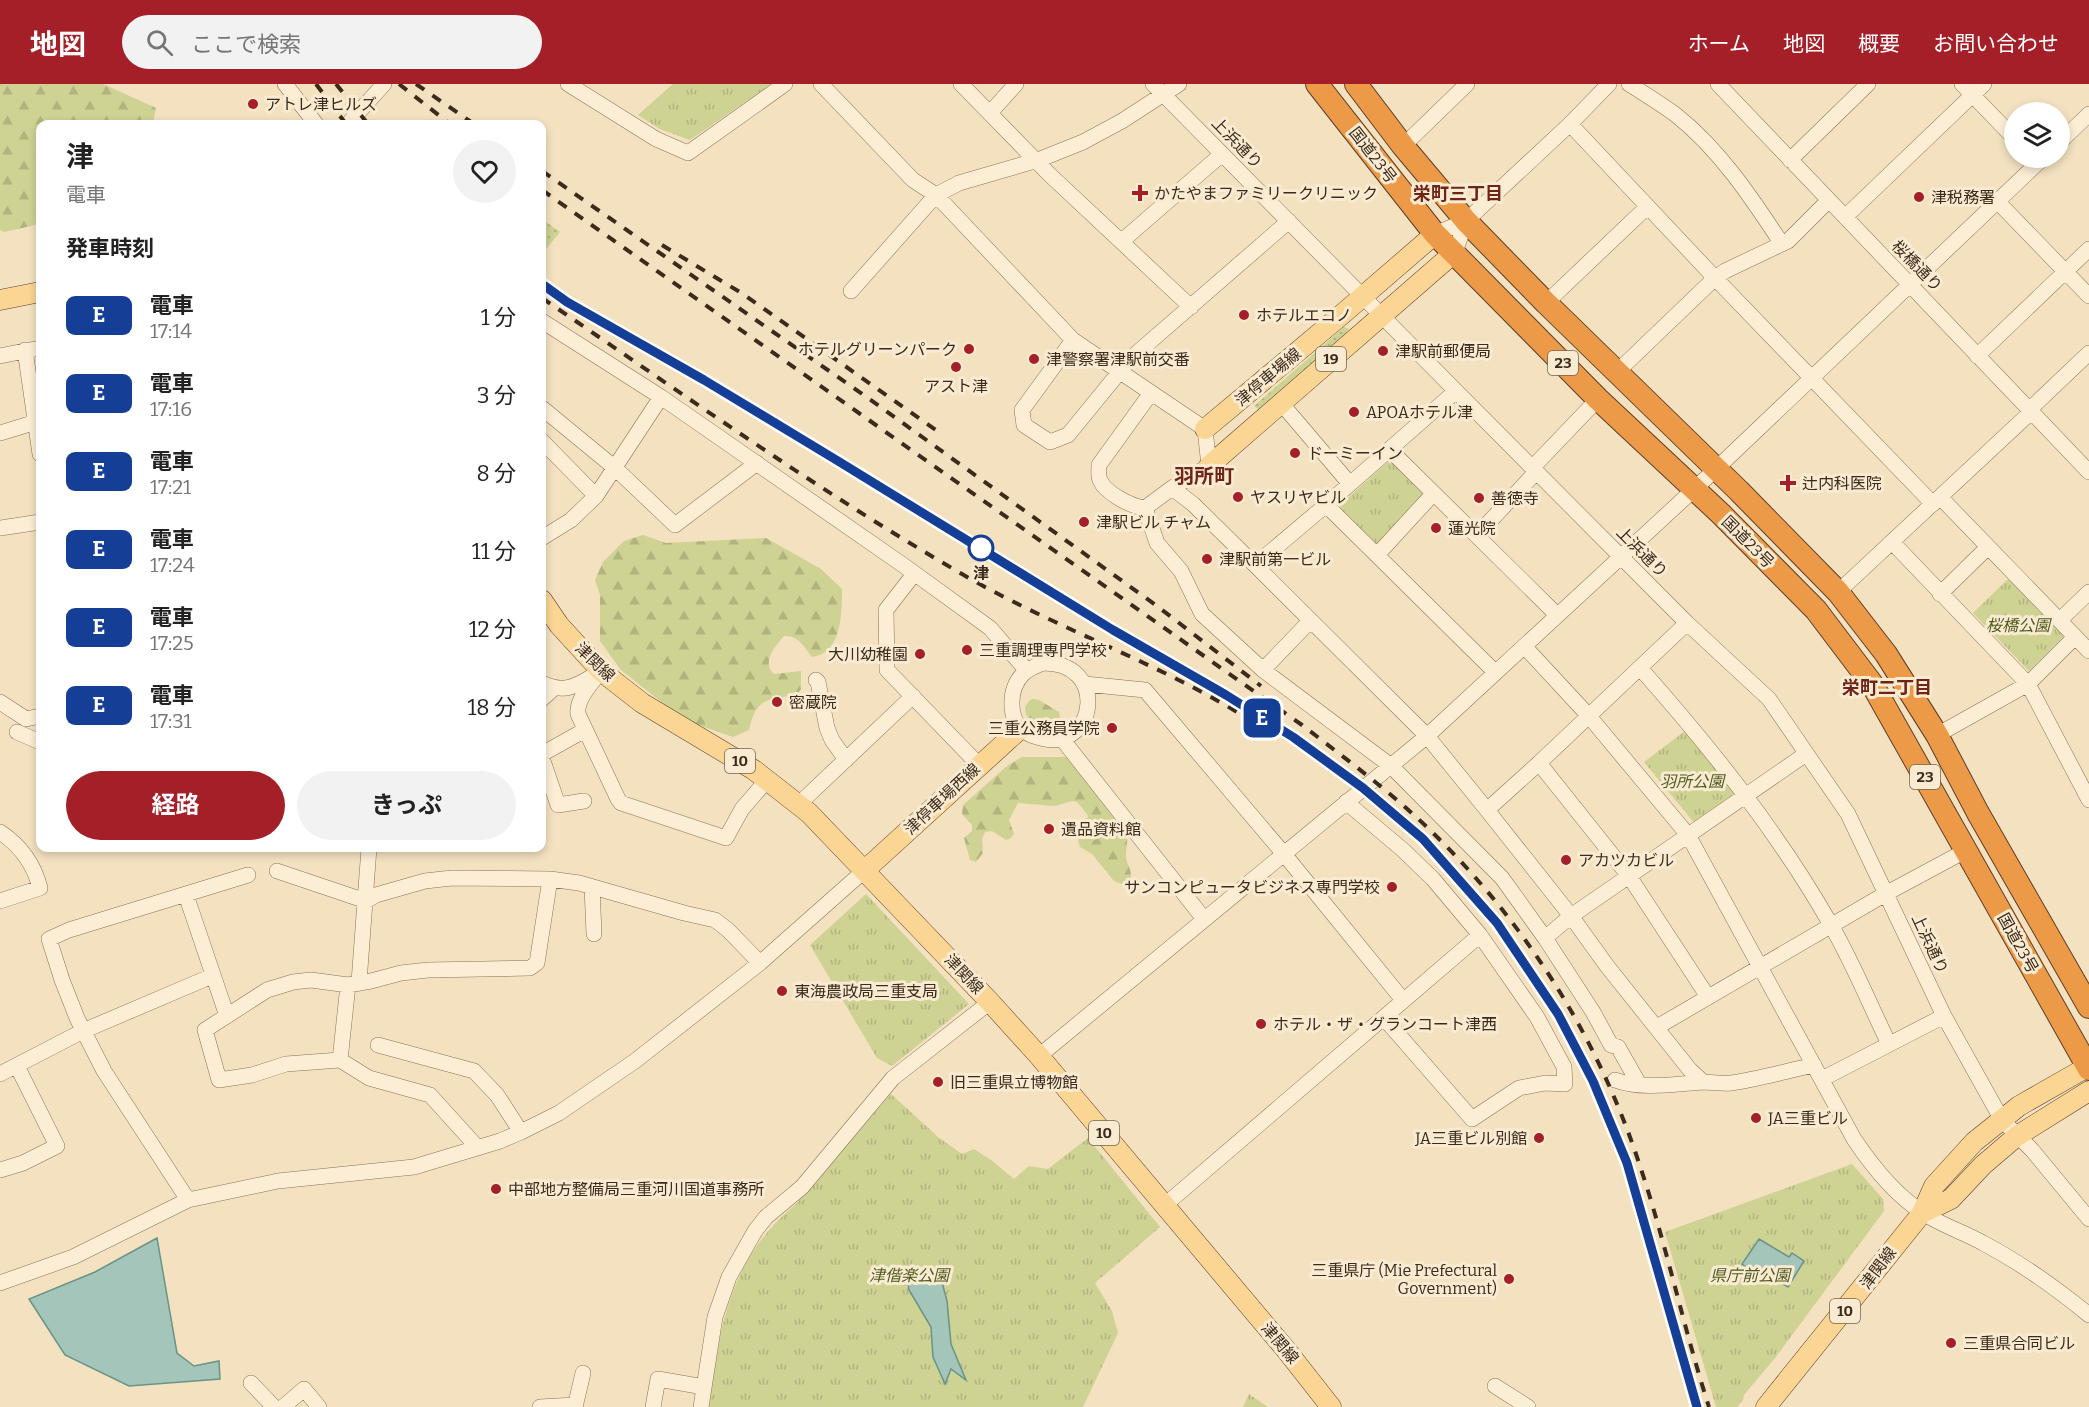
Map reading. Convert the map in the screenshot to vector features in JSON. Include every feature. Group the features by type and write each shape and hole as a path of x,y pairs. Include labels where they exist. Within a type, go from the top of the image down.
{"highway":[{"name":"国道23号","path":"1317,84 1435,234 1598,399 1816,610 1854,658 1872,684 2089,1067"},
{"name":"国道23号","path":"1356,84 1403,146 1466,221 1838,592 1886,654 1937,735 1978,813 2089,1007"}],"main road":[{"name":"津停車場線","path":"1205,429 1435,234"},
{"name":"津停車場線","path":"1209,466 1455,252"},
{"path":"0,300 36,293"},
{"name":"津関線","path":"546,606 559,625 601,671 642,703 768,779 800,803 1039,1056 1287,1351 1331,1407"},
{"name":"津停車場西線","path":"865,870 1020,729"},
{"name":"津関線","path":"1766,1407 1922,1213 1934,1186 1974,1142 2019,1106 2089,1067"},
{"name":"津関線","path":"1922,1213 1951,1199 1983,1165 2017,1136 2089,1091"}],"street":[{"path":"285,84 313,120"},
{"path":"352,120 384,84"},
{"path":"572,85 656,139 688,153 785,84"},
{"path":"821,84 913,180 936,195 1072,340 1205,429 1209,466 1172,488 1145,508 1134,507 1106,488 1099,478 1099,465 1150,393"},
{"path":"961,84 1038,160 1050,175 1191,307"},
{"path":"990,113 1016,84"},
{"path":"851,291 936,195 959,183 1038,160 1083,142 1122,121 1159,89 1179,84"},
{"path":"1403,146 1467,84"},
{"path":"1435,234 1466,221 1609,84"},
{"path":"1629,84 1676,115 1708,146 1738,179 1782,244"},
{"name":"桜橋通り","path":"1718,84 2089,472"},
{"path":"1790,160 1868,84"},
{"path":"1845,217 1967,90 1984,84"},
{"name":"上浜通り","path":"1159,89 1534,470 1687,623 1768,699 1848,814 1944,1016 2002,1120 2089,1218"},
{"path":"1967,90 2004,128"},
{"path":"2070,132 2089,114"},
{"path":"1569,124 1811,378 1988,547 2089,651"},
{"path":"1122,241 1222,154"},
{"path":"1039,1056 1427,736 1716,469 2029,168"},
{"path":"1618,371 1715,278 1788,241 1829,200"},
{"path":"1997,201 2089,296"},
{"path":"1546,303 1647,207"},
{"path":"1072,340 1022,410 1024,425 1050,442 1068,435 1130,359 1289,221"},
{"path":"1455,252 1466,221"},
{"path":"1977,356 2089,249"},
{"path":"546,324 661,397 990,628 1027,671"},
{"path":"0,356 33,349 36,422 0,433"},
{"path":"1838,592 2089,353"},
{"path":"1255,565 1456,391"},
{"path":"546,536 571,520 596,496 661,397"},
{"path":"1477,535 1598,399"},
{"path":"1281,403 1350,484"},
{"path":"546,413 615,468 675,525 757,463"},
{"path":"546,445 596,496"},
{"path":"1390,450 1557,615"},
{"path":"1172,488 1193,504 1427,736 1607,966 1690,1070 1703,1082"},
{"path":"1377,555 1433,494"},
{"path":"1326,505 1495,672"},
{"path":"1145,508 1156,543 1181,570 1202,614 1263,670 1391,766 1502,878 1545,938 1593,1012 1611,1046 1618,1047 1639,1084"},
{"path":"0,528 36,523"},
{"path":"1892,542 2028,684 2089,800"},
{"path":"1940,594 1988,547"},
{"path":"914,574 886,610 887,670 979,765"},
{"path":"2060,620 2089,592"},
{"path":"1263,670 1310,621"},
{"path":"1487,810 1687,623"},
{"path":"1937,735 2028,684 2075,637"},
{"path":"1524,646 1588,715 1688,836 1862,1150 1893,1188 1922,1213 1982,1242 2017,1263 2089,1315"},
{"path":"1043,663 1056,663 1068,666 1085,684 1089,696 1085,716 1074,731 1062,739 1029,735 1020,729 1015,720 1012,697 1015,685 1027,671 1043,663"},
{"path":"1640,668 1688,722 1745,795 1789,857 1832,926 1888,1044"},
{"path":"546,690 571,688 601,671"},
{"path":"601,671 584,694 578,709 585,730 621,803 726,838 742,809 768,779"},
{"path":"816,680 827,728 832,740 846,760"},
{"path":"1085,684 1145,690 1284,854 1403,1000"},
{"path":"800,803 913,696"},
{"path":"0,702 26,719 36,717"},
{"path":"546,754 585,730"},
{"path":"17,732 36,740"},
{"path":"1062,739 1204,920"},
{"path":"1545,938 1570,916 1806,754"},
{"path":"1539,763 1629,876 1708,997"},
{"path":"546,768 558,805 584,801"},
{"path":"1346,802 1403,850 1433,879 1480,935 1537,1017 1564,1067 1565,1084 1545,1083 1519,1088 1472,1119 1383,1018"},
{"path":"0,832 11,839 31,862 37,873 40,888 0,901"},
{"path":"1657,1027 1887,892 1967,850"},
{"path":"340,1060 366,901 369,852"},
{"path":"0,1284 73,1257 188,1200 278,1181 414,1167 478,1148 521,1132 559,1113 601,1086 760,963 865,870"},
{"path":"277,871 366,901 376,895 424,881 482,878 550,879 592,886 714,920 728,930 760,963"},
{"path":"188,1200 104,1071 83,1031 62,980 49,939 69,930 248,876"},
{"path":"478,1148 430,1095 369,1078 340,1060 286,1064 252,1075 219,1080 205,1030 275,987 311,980 354,984 401,973 428,970 530,968 537,963 550,879"},
{"path":"592,886 594,934"},
{"path":"186,896 227,1016"},
{"path":"1165,1205 1480,935"},
{"path":"0,1074 83,1031 212,976"},
{"path":"701,1407 715,1317 734,1268 755,1231 766,1217 802,1187 893,1078 990,1002"},
{"path":"1822,1079 1944,1016"},
{"path":"378,1045 474,1071 497,1095 521,1132"},
{"path":"1615,1080 1630,1086 1729,1083 1814,1065"},
{"path":"0,1170 57,1146 18,1066"},
{"path":"540,1407 575,1406 583,1373"},
{"path":"653,1407 658,1379 704,1387"},
{"path":"251,1383 274,1407"},
{"path":"1495,1386 1528,1407"},
{"path":"283,1407 304,1389 319,1407"}],"green space":[{"path":"0,84 103,84 156,108 154,120 36,120 36,225 4,232 0,230"},
{"path":"673,84 771,84 690,140 660,129 638,115"},
{"path":"546,222 560,232 546,249"},
{"path":"1344,327 1349,329 1347,332 1258,409 1254,406"},
{"path":"1388,462 1395,465 1424,493 1381,543 1374,543 1341,511 1340,505"},
{"path":"643,535 666,543 766,538 821,569 842,589 842,609 838,630 829,648 822,654 812,657 794,637 784,636 771,655 769,665 774,674 801,671 801,689 797,695 764,702 755,712 749,730 733,737 684,720 621,670 600,641 600,595 595,580 603,562 624,541"},
{"name":"桜橋公園","path":"2008,579 2064,636 2029,671 1973,613"},
{"path":"1033,699 1059,712 1060,717 1056,722 1048,726 1043,725 1034,722 1026,715 1025,707"},
{"name":"羽所公園","path":"1685,731 1735,793 1733,799 1696,825 1644,762"},
{"path":"1022,757 1066,757 1126,833 1126,858 1131,878 1122,884 1114,881 1092,854 1080,847 1079,831 1088,817 1077,802 1072,801 1054,806 1018,803 1009,820 1014,834 1011,838 1006,840 992,831 985,832 982,839 983,853 976,862 970,860 964,838 972,831 972,825 962,814 963,805 1007,766"},
{"path":"866,894 969,1004 892,1066 877,1058 810,945"},
{"name":"津偕楽公園","path":"891,1094 938,1137 962,1154 974,1149 1014,1179 1029,1166 1048,1169 1088,1138 1160,1227 1095,1283 1112,1311 1118,1333 1083,1407 708,1407 723,1322 742,1271 773,1225 796,1204"},
{"name":"県庁前公園","path":"1852,1164 1883,1199 1884,1211 1737,1407 1716,1407 1665,1232"},
{"path":"1249,1394 1268,1407 1243,1407"}],"water":[{"path":"157,1238 177,1353 194,1366 219,1361 220,1379 129,1386 65,1355 29,1299 95,1272"},
{"path":"1759,1239 1789,1257 1792,1253 1804,1261 1788,1287 1757,1269 1754,1273 1742,1264"},
{"path":"939,1271 947,1301 951,1344 966,1380 951,1369 945,1384 933,1357 931,1327 909,1290 908,1283"}],"railway":[{"path":"316,84 343,120"},
{"path":"336,84 365,120"},
{"path":"399,84 445,120"},
{"path":"416,84 468,120"},
{"path":"546,174 868,398 1157,606 1261,686"},
{"path":"546,193 1302,725 1400,803 1466,867 1528,944 1580,1027 1603,1071 1649,1193 1709,1407"},
{"path":"662,245 743,294 940,433"},
{"path":"546,287 567,302 704,380 1293,737 1363,788 1423,839 1498,923 1558,1014 1593,1081 1627,1163 1697,1407"},
{"path":"546,301 749,440 908,542 996,593 1169,675 1237,712"}],"train":[{"name":"E","path":"546,287 567,302 704,380 1293,737 1363,788 1423,839 1497,923 1558,1014 1583,1060 1627,1163 1697,1407"}],"place":[{"name":"アトレ津ヒルズ","path":"253,104"},
{"name":"かたやまファミリークリニック","path":"1140,193"},
{"name":"津税務署","path":"1919,197"},
{"name":"ホテルエコノ","path":"1244,315"},
{"name":"ホテルグリーンパーク","path":"969,349"},
{"name":"津駅前郵便局","path":"1383,351"},
{"name":"津警察署津駅前交番","path":"1034,359"},
{"name":"アスト津","path":"956,367"},
{"name":"APOAホテル津","path":"1354,412"},
{"name":"ドーミーイン","path":"1295,453"},
{"name":"辻内科医院","path":"1788,483"},
{"name":"ヤスリヤビル","path":"1238,497"},
{"name":"善徳寺","path":"1479,498"},
{"name":"津駅ビル チャム","path":"1084,522"},
{"name":"蓮光院","path":"1436,528"},
{"name":"津","path":"981,548"},
{"name":"津駅前第一ビル","path":"1207,559"},
{"name":"三重調理専門学校","path":"967,650"},
{"name":"大川幼稚園","path":"920,654"},
{"name":"密蔵院","path":"777,702"},
{"name":"三重公務員学院","path":"1112,728"},
{"name":"遺品資料館","path":"1049,829"},
{"name":"アカツカビル","path":"1566,860"},
{"name":"サンコンピュータビジネス専門学校","path":"1392,887"},
{"name":"東海農政局三重支局","path":"782,991"},
{"name":"ホテル・ザ・グランコート津西","path":"1261,1024"},
{"name":"旧三重県立博物館","path":"938,1082"},
{"name":"JA三重ビル","path":"1756,1118"},
{"name":"JA三重ビル別館","path":"1539,1138"},
{"name":"中部地方整備局三重河川国道事務所","path":"496,1189"},
{"name":"三重県庁 (Mie Prefectural Government)","path":"1509,1279"},
{"name":"三重県合同ビル","path":"1951,1343"}],"district":[{"name":"栄町三丁目","path":"1458,194"},
{"name":"羽所町","path":"1204,476"},
{"name":"栄町二丁目","path":"1887,688"}]}
